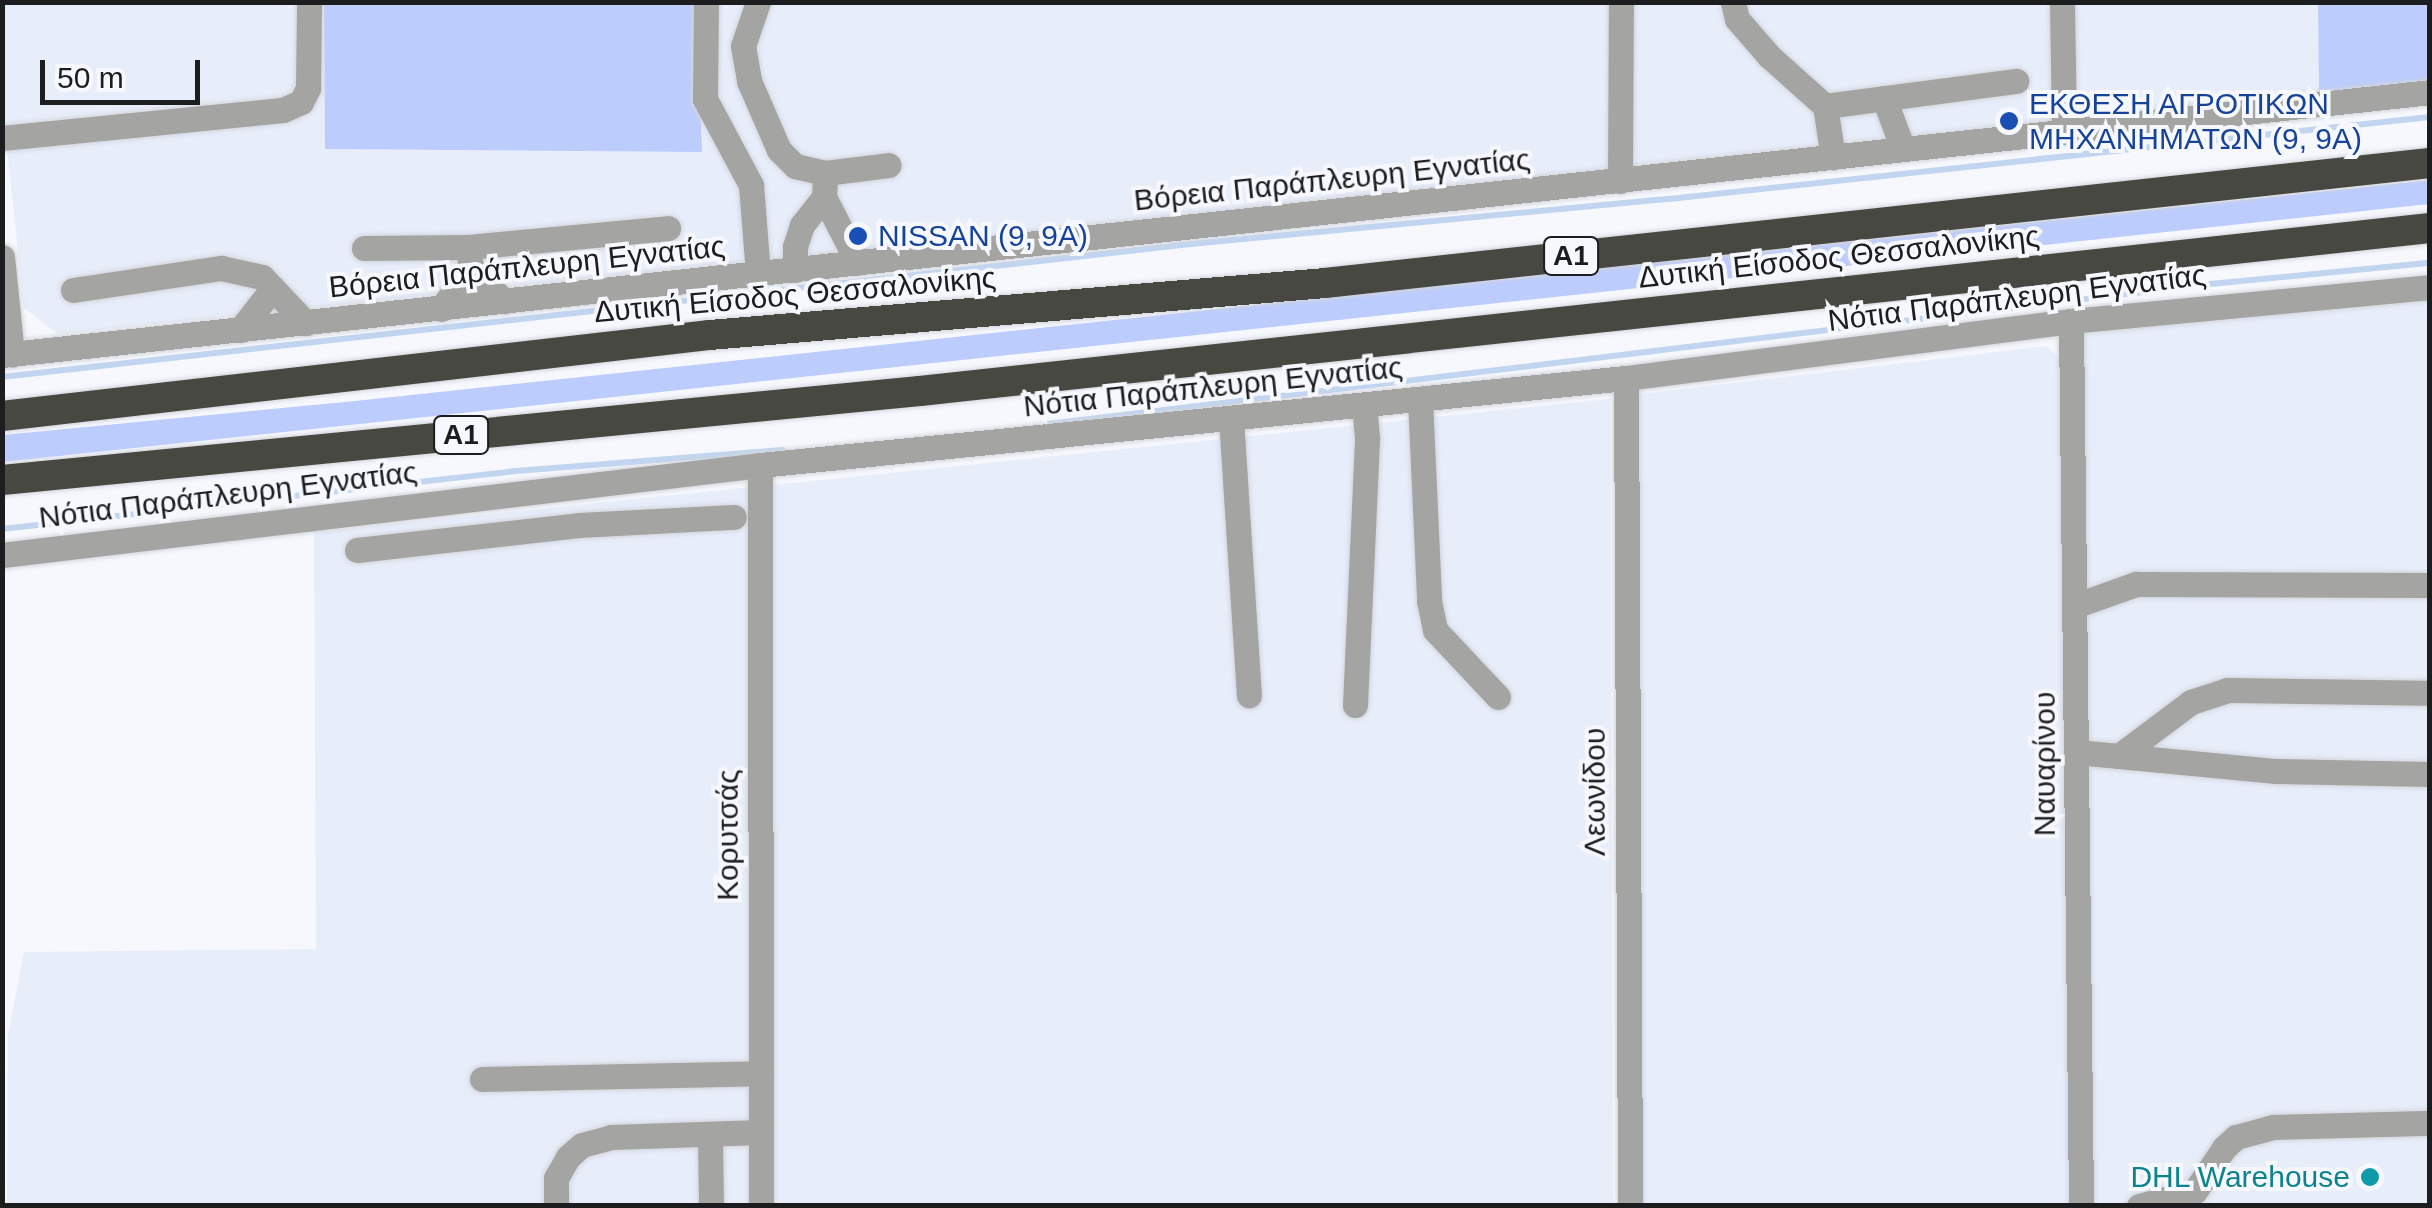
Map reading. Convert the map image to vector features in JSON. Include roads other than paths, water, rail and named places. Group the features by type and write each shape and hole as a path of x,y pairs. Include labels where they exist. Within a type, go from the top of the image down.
{"highway":[{"name":"Δυτική Είσοδος Θεσσαλονίκης","path":"2,416 710,336 1325,283 2430,163"},
{"name":"Δυτική Είσοδος Θεσσαλονίκης","path":"2,480 940,389 2430,228"}],"street":[{"path":"2,138 283,110 301,102 308,88 309,2"},
{"path":"706,2 705,99 752,185 758,274"},
{"path":"758,2 743,46 749,82 779,150 824,185 858,264"},
{"path":"1620,181 1621,2"},
{"path":"1733,2 1737,18 1769,56 1825,106 1833,157"},
{"path":"2062,2 2064,130"},
{"path":"1825,106 2016,81"},
{"name":"Βόρεια Παράπλευρη Εγνατίας","path":"7,354 2430,92"},
{"path":"1884,98 1903,149"},
{"path":"796,270 795,246 824,185 889,165"},
{"path":"364,248 469,258 668,228"},
{"path":"2,257 7,354"},
{"path":"469,258 504,301"},
{"path":"441,308 469,258"},
{"path":"73,290 221,268 262,277 306,324"},
{"name":"Νότια Παράπλευρη Εγνατίας","path":"2,555 760,465 1626,378 2072,321 2430,287"},
{"path":"240,330 273,288"},
{"name":"Ναυαρίνου","path":"2072,321 2081,1206"},
{"name":"Λεωνίδου","path":"1626,378 1630,1206"},
{"path":"1420,399 1429,601 1435,630 1498,697"},
{"path":"1356,705 1368,438 1364,404"},
{"path":"1231,418 1249,695"},
{"name":"Κορυτσάς","path":"760,465 762,1206"},
{"path":"575,487 579,525"},
{"path":"357,550 579,525 734,517"},
{"path":"2077,605 2136,584 2430,585"},
{"path":"2119,756 2191,702 2227,690 2430,693"},
{"path":"2077,752 2276,771 2430,774"},
{"path":"482,1079 761,1074"},
{"path":"2139,1206 2203,1198 2224,1148 2236,1137 2273,1128 2430,1123"},
{"path":"556,1206 556,1178 568,1157 582,1145 610,1137 761,1132"},
{"path":"710,1134 711,1206"}],"waterway":[{"path":"2,377 1191,244 1669,199 2430,117"},
{"path":"1048,424 2210,284 2430,263"},
{"path":"2,529 516,471 782,450"}],"place":[{"name":"ΕΚΘΕΣΗ ΑΓΡΟΤΙΚΩΝ ΜΗΧΑΝΗΜΑΤΩΝ (9, 9Α)","path":"2009,121"},
{"name":"NISSAN (9, 9Α)","path":"858,236"},
{"name":"DHL Warehouse","path":"2370,1177"}]}
